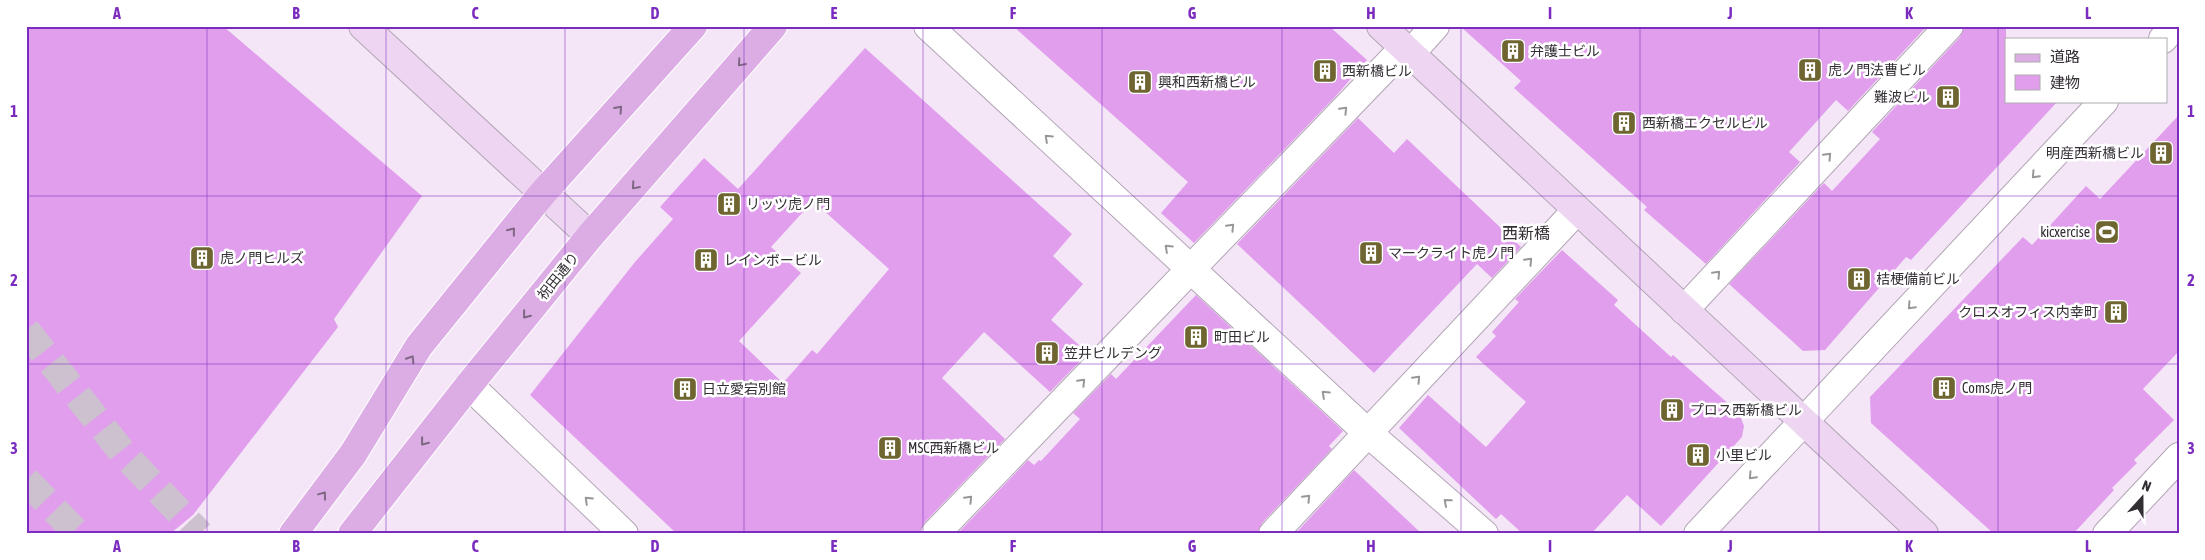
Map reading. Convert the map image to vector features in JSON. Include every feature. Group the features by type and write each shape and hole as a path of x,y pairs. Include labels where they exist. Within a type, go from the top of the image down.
{"main road":[{"path":"293,534 353,454 419,346 542,194 694,26"},
{"name":"祝田通り","path":"352,534 469,385 590,236 773,26"}],"street":[{"path":"363,26 542,194 590,236"},
{"path":"928,26 1368,433 1484,534"},
{"path":"1381,26 1924,534"},
{"path":"935,534 1190,269 1407,51 1435,26"},
{"path":"1684,310 1949,26"},
{"path":"2164,38 2174,26"},
{"path":"1698,534 2103,102"},
{"path":"1273,534 1577,210"},
{"path":"469,385 624,534"},
{"path":"2107,534 2179,457"}],"building":[{"name":"虎ノ門ヒルズ","path":"26,26 223,26 422,196 334,319 338,327 193,515 170,534 26,534"},
{"path":"1013,26 1329,26 1367,60 1335,97 1194,243 1161,213 1188,182"},
{"path":"1460,26 1927,26 1848,111 1836,100 1789,152 1800,162 1706,264 1644,210 1647,207 1514,88 1521,81"},
{"path":"1964,26 2006,26 2005,102 2057,102 1911,260 1906,257 1825,350 1803,351 1729,284 1824,183 1832,191 1880,139 1872,132 1960,37"},
{"path":"865,48 1072,234 1053,256 1083,284 1051,320 1088,353 1050,392 984,332 942,378 1005,439 924,523 920,534 677,534 530,395 635,262 673,219 660,207 704,158 738,189","holes":["813,201 889,269 817,354 812,350 783,383 739,341 801,273 771,247"]},
{"path":"2179,115 2179,351 2143,389 2174,420 2134,460 2137,463 2112,488 2114,490 2073,534 1994,534 1871,423 1870,397 2023,237 2032,245 2086,186 2100,199"},
{"name":"マークライト虎ノ門","path":"1358,118 1394,153 1407,139 1521,247 1492,278 1477,264 1374,373 1237,244"},
{"path":"1562,250 1618,300 1614,305 1671,357 1673,355 1739,413 1744,426 1742,437 1661,526 1627,495 1591,534 1523,534 1501,514 1496,519 1399,428 1428,395 1486,447 1526,402 1476,357 1496,336 1492,332 1519,302 1515,299"},
{"path":"1196,295 1343,431 1329,446 1332,449 1262,523 1258,534 957,534 1028,460 1034,465 1039,460 1041,461 1080,419 1073,413 1111,374 1116,379"},
{"path":"1354,470 1422,534 1295,534"}],"tunnel":[{"path":"26,330 122,452 200,534"},
{"path":"26,480 78,534"}],"place":[{"name":"弁護士ビル","path":"1513,51"},
{"name":"虎ノ門法曹ビル","path":"1810,70"},
{"name":"西新橋ビル","path":"1325,71"},
{"name":"興和西新橋ビル","path":"1140,82"},
{"name":"難波ビル","path":"1948,97"},
{"name":"西新橋エクセルビル","path":"1624,123"},
{"name":"明産西新橋ビル","path":"2161,153"},
{"name":"リッツ虎ノ門","path":"729,204"},
{"name":"kicxercise","path":"2107,232"},
{"name":"マークライト虎ノ門","path":"1371,253"},
{"name":"虎ノ門ヒルズ","path":"202,258"},
{"name":"レインボービル","path":"706,260"},
{"name":"桔梗備前ビル","path":"1859,279"},
{"name":"クロスオフィス内幸町","path":"2116,312"},
{"name":"町田ビル","path":"1196,337"},
{"name":"笠井ビルデング","path":"1047,353"},
{"name":"Coms虎ノ門","path":"1944,388"},
{"name":"日立愛宕別館","path":"685,389"},
{"name":"プロス西新橋ビル","path":"1672,410"},
{"name":"MSC西新橋ビル","path":"890,448"},
{"name":"小里ビル","path":"1698,455"}],"district":[{"name":"西新橋","path":"1526,233"}]}
